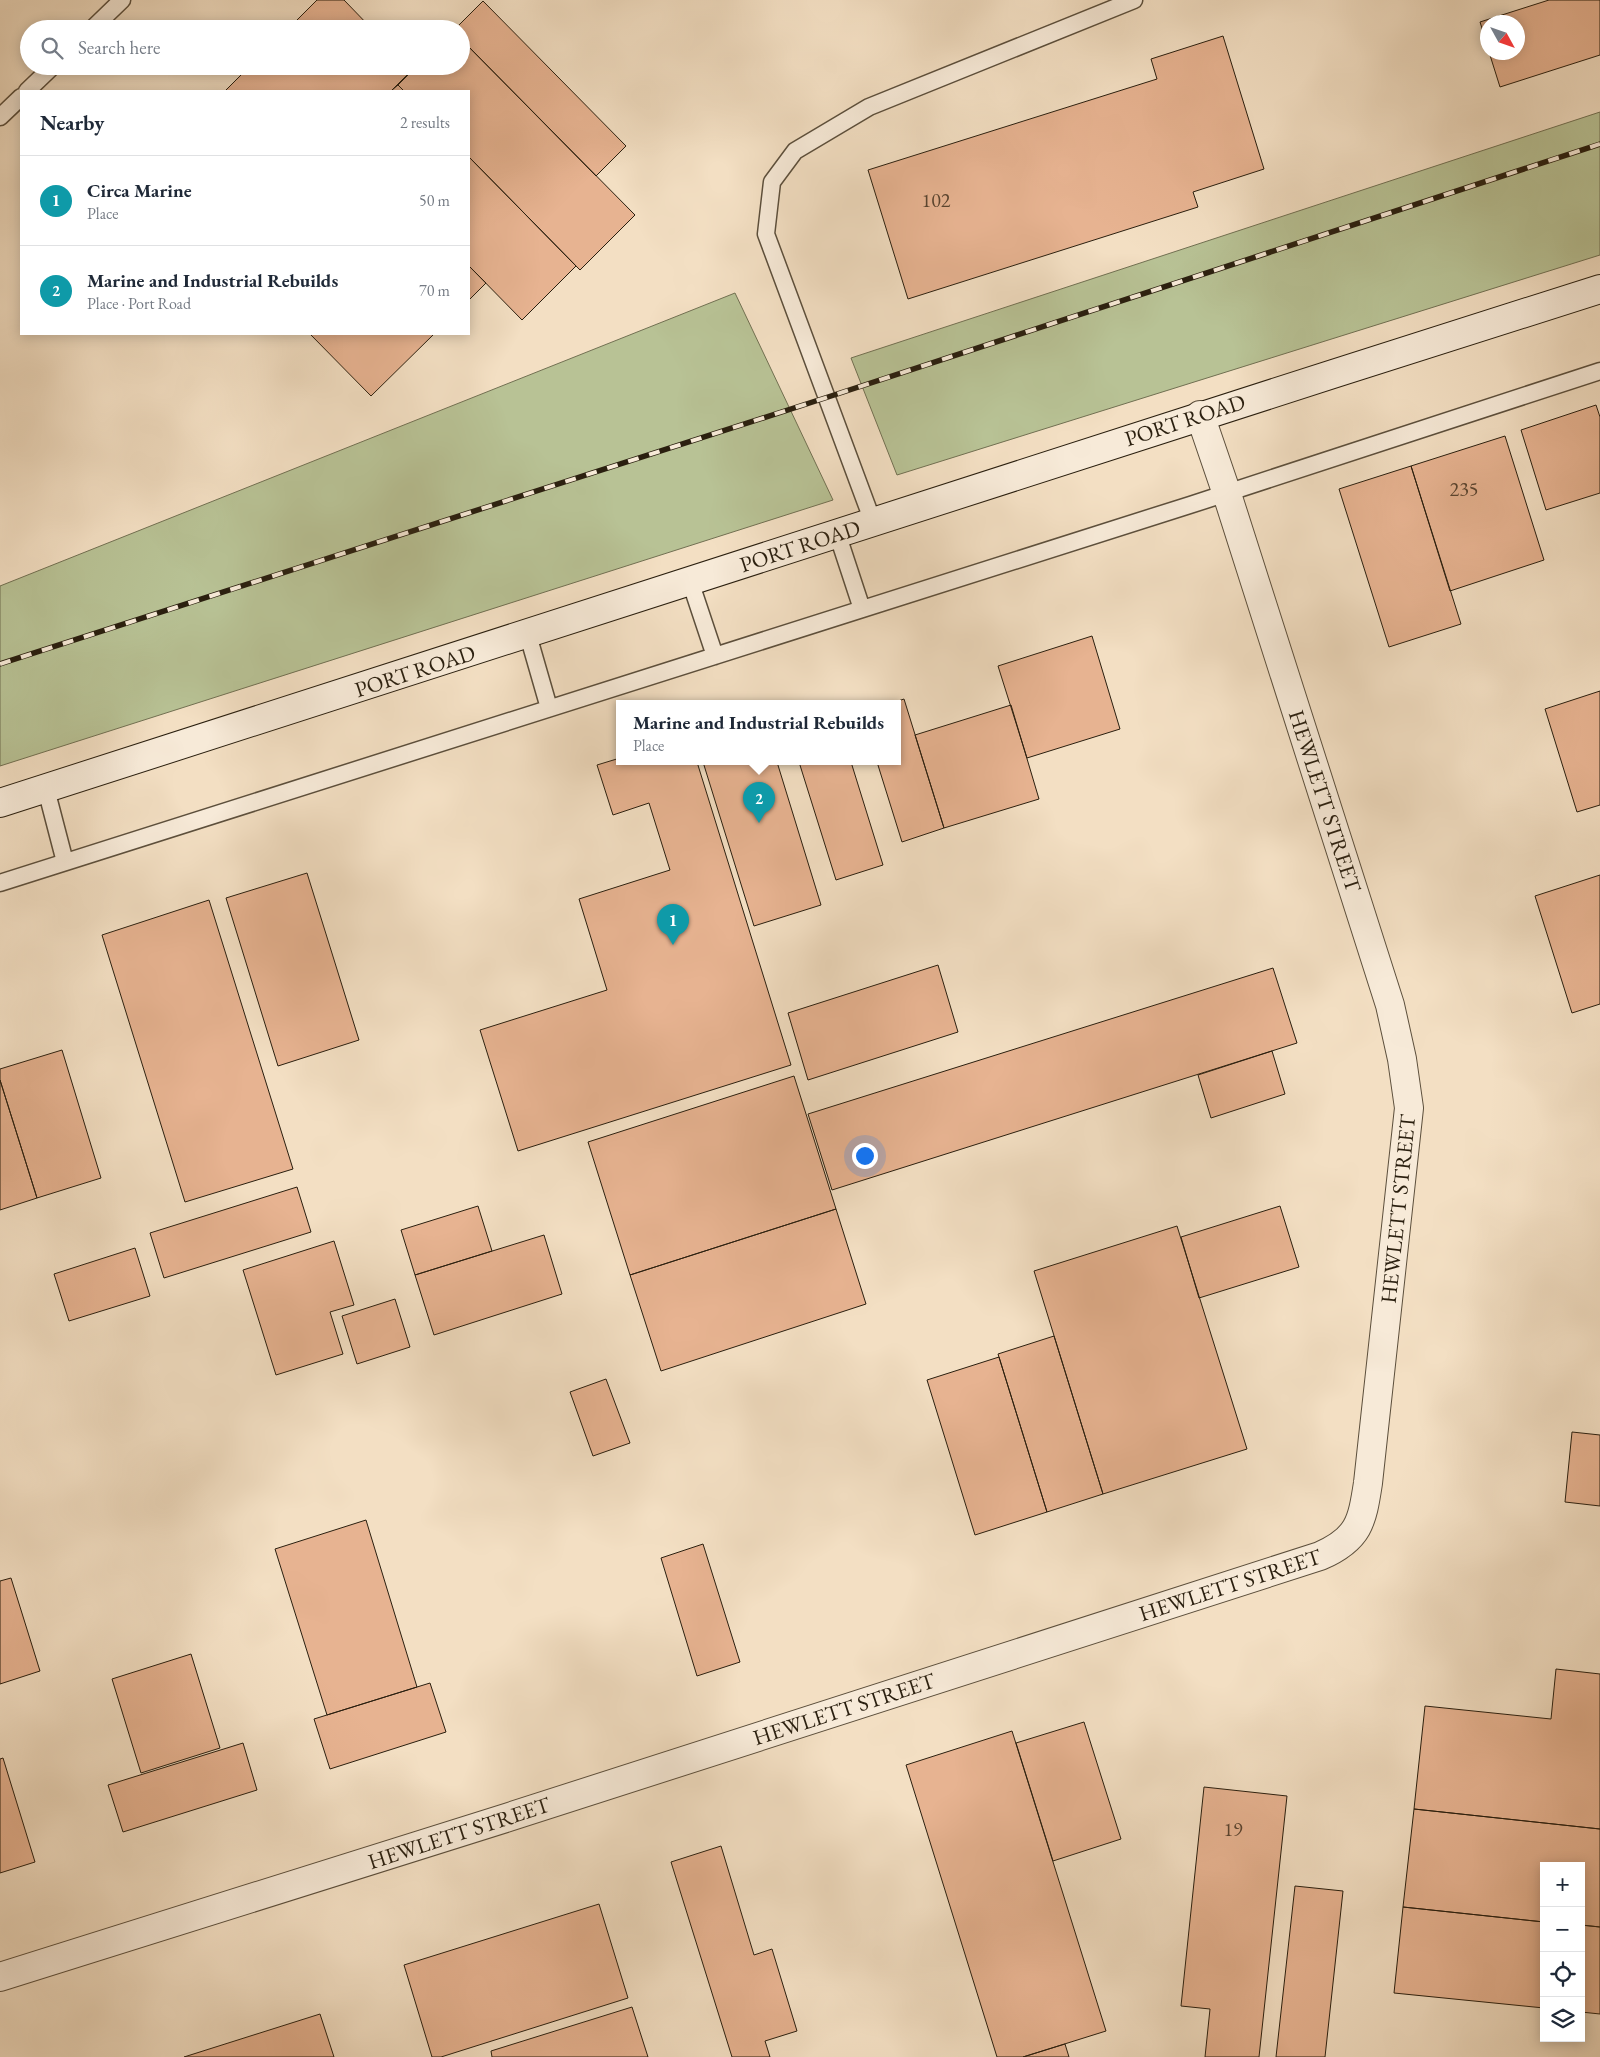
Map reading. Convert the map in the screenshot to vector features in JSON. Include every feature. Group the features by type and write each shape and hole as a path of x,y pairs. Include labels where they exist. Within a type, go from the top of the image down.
{"street":[{"name":"PORT ROAD","path":"0,803 528,635 1200,415 1600,289"},
{"name":"HEWLETT STREET","path":"0,1977 509,1817 1311,1559 1335,1550 1354,1534 1364,1511 1368,1483 1410,1108 1390,1004 1200,415"}],"lane":[{"path":"101,20 122,0"},
{"path":"872,522 766,234 772,182 795,151 869,107 1134,0"},
{"path":"28,90 44,75"},
{"path":"0,117 20,98"},
{"path":"0,883 1227,494 1600,371"},
{"path":"836,534 862,609"},
{"path":"690,581 715,656"},
{"path":"528,635 549,708"},
{"path":"46,789 65,862"}],"green space":[{"path":"1600,112 1600,255 897,475 851,358"},
{"path":"735,293 833,500 0,766 0,586"}],"building":[{"path":"317,0 344,0 363,20 297,20"},
{"path":"1549,0 1600,0 1600,55 1500,87 1492,60 1525,60 1525,15 1502,15"},
{"path":"483,1 626,146 596,176 470,48 470,20 464,20"},
{"path":"1223,36 1264,169 1193,192 1198,207 908,299 868,170 1157,79 1151,59"},
{"path":"470,48 635,215 580,270 470,158 470,90 403,90 398,85 408,75 470,75"},
{"path":"241,75 407,75 392,90 226,90"},
{"path":"398,85 403,90 392,90"},
{"path":"470,158 576,266 522,320 470,267"},
{"path":"470,267 486,283 470,299"},
{"path":"311,335 433,335 371,396"},
{"path":"1596,405 1600,417 1600,493 1546,510 1521,430"},
{"path":"1505,436 1544,560 1450,591 1411,466"},
{"path":"1411,466 1461,624 1389,647 1339,489"},
{"path":"1092,636 1120,729 1027,758 998,666"},
{"path":"1600,691 1600,805 1577,812 1545,709"},
{"path":"904,699 944,828 902,842 878,765 901,765 901,700"},
{"path":"1011,705 1039,799 944,828 915,735"},
{"path":"616,759 616,765 698,765 791,1065 518,1151 480,1030 607,990 579,899 670,870 649,803 613,815 597,765"},
{"path":"704,765 778,765 821,905 754,926"},
{"path":"800,765 852,765 883,865 836,880"},
{"path":"307,873 359,1040 278,1066 226,898"},
{"path":"1600,875 1600,1004 1572,1013 1535,896"},
{"path":"209,900 293,1169 185,1202 102,935"},
{"path":"938,965 958,1032 808,1080 788,1013"},
{"path":"1273,968 1297,1043 832,1190 808,1114"},
{"path":"62,1050 101,1178 37,1198 0,1080 0,1069"},
{"path":"1272,1051 1285,1094 1211,1118 1198,1075"},
{"path":"794,1076 836,1209 630,1275 588,1142"},
{"path":"0,1080 37,1198 0,1210"},
{"path":"297,1187 311,1232 164,1278 150,1233"},
{"path":"478,1206 492,1251 415,1275 401,1230"},
{"path":"1280,1206 1299,1267 1199,1298 1181,1237"},
{"path":"836,1209 866,1304 661,1371 630,1275"},
{"path":"1177,1226 1247,1449 1103,1494 1034,1271"},
{"path":"544,1235 562,1294 434,1335 415,1275"},
{"path":"334,1241 354,1305 330,1312 343,1354 276,1375 243,1270"},
{"path":"135,1248 150,1296 69,1321 54,1274"},
{"path":"395,1299 410,1347 357,1364 342,1316"},
{"path":"1054,1336 1103,1494 1047,1512 998,1354"},
{"path":"999,1357 1047,1512 975,1535 927,1380"},
{"path":"606,1379 630,1443 593,1456 570,1392"},
{"path":"1572,1432 1600,1435 1600,1506 1565,1502"},
{"path":"366,1520 417,1687 327,1715 275,1549"},
{"path":"703,1544 740,1662 697,1676 661,1558"},
{"path":"11,1578 40,1671 0,1684 0,1581"},
{"path":"191,1654 220,1748 141,1773 112,1679"},
{"path":"1556,1669 1600,1674 1600,1829 1414,1809 1425,1706 1551,1719"},
{"path":"430,1683 446,1732 330,1769 314,1719"},
{"path":"1084,1722 1121,1839 1053,1861 1016,1743"},
{"path":"1012,1731 1106,2031 1023,2057 997,2057 906,1765"},
{"path":"243,1743 257,1790 123,1832 108,1785"},
{"path":"3,1758 35,1862 0,1873 0,1759"},
{"path":"1204,1787 1287,1796 1259,2057 1205,2057 1210,2009 1181,2006"},
{"path":"1414,1809 1600,1829 1600,1927 1585,1925 1585,1862 1540,1862 1540,1922 1403,1907"},
{"path":"721,1846 754,1955 772,1949 797,2031 765,2041 770,2057 732,2057 671,1862"},
{"path":"1295,1886 1343,1891 1325,2057 1276,2057"},
{"path":"599,1904 628,1998 441,2057 432,2057 404,1965"},
{"path":"1403,1907 1540,1922 1540,2008 1394,1993"},
{"path":"1585,1925 1600,1927 1600,2014 1585,2012"},
{"path":"632,2007 648,2057 492,2057 491,2051"},
{"path":"320,2014 334,2057 184,2057"},
{"path":"1065,2044 1069,2057 1023,2057"}],"railway":[{"path":"0,664 828,397 1600,144"}],"place":[{"name":"Marine and Industrial Rebuilds","path":"759,823"},
{"name":"Circa Marine","path":"673,945"}]}
